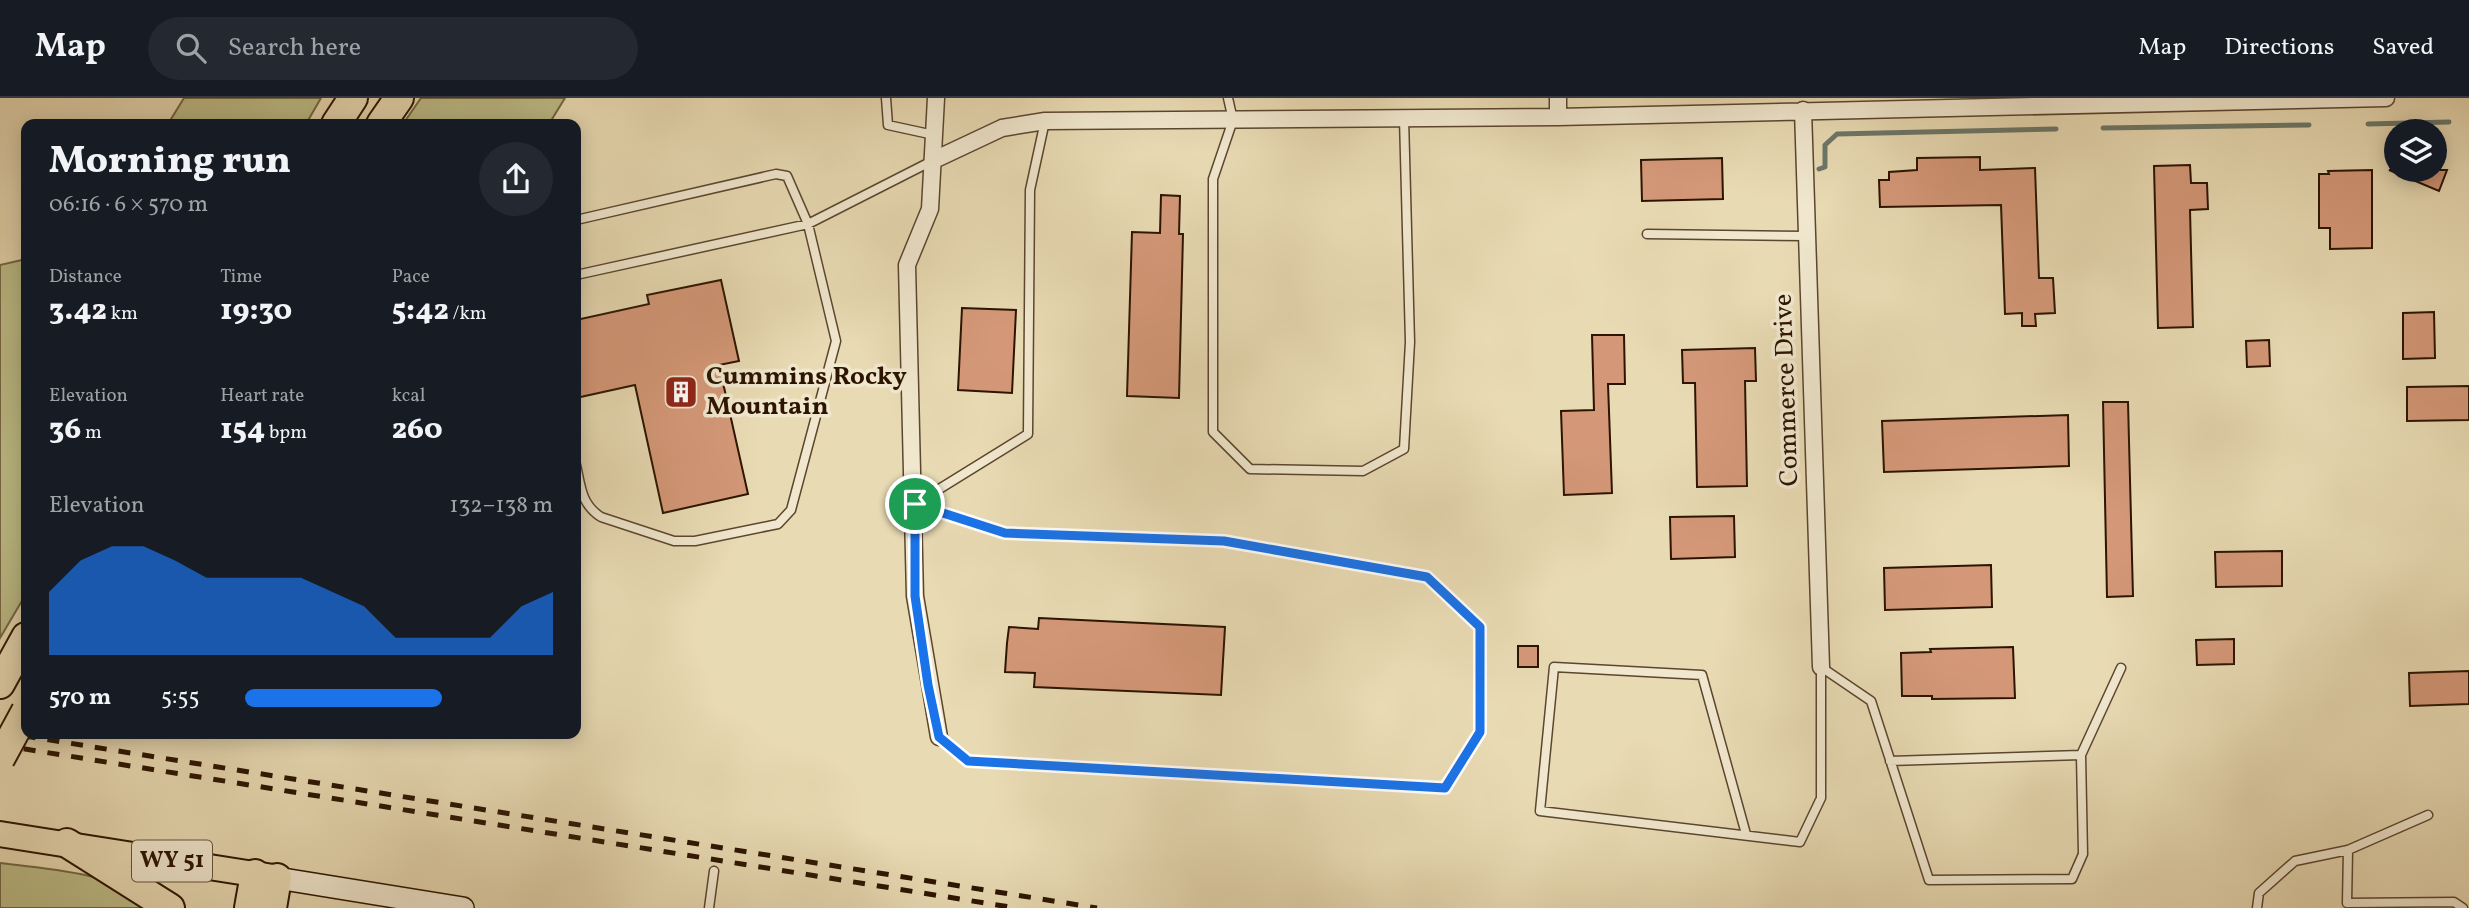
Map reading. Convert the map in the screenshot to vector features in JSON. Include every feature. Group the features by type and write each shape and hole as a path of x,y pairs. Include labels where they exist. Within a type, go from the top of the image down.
{"highway":[{"path":"339,119 353,98"},
{"path":"384,119 399,98"},
{"path":"0,684 21,647"},
{"path":"0,759 21,720"},
{"path":"66,844 170,908"},
{"path":"248,908 266,876"},
{"path":"266,876 272,908"}],"main road":[{"path":"0,834 66,844"},
{"name":"WY 51","path":"66,844 463,908"}],"street":[{"path":"936,98 930,209 907,265 915,504 915,596 939,737"},
{"path":"1558,98 1558,117"},
{"path":"934,160 1002,128 1045,121 1558,117 2386,98"},
{"name":"Commerce Drive","path":"1803,110 1821,667"}],"lane":[{"path":"886,98 888,125 933,135"},
{"path":"1228,98 1233,120 1213,179 1213,432 1250,469 1363,471 1404,449 1410,342 1404,118"},
{"path":"915,504 1028,434 1030,190 1045,121"},
{"path":"581,274 808,224 934,160"},
{"path":"581,219 776,174 787,176 792,182 808,224 836,341 791,510 786,519 778,524 695,541 674,541 601,517 584,504 581,489"},
{"path":"1647,234 1807,236"},
{"path":"915,504 1005,533 1224,541 1427,577 1480,627 1480,732 1445,788 968,761 939,737"},
{"path":"1746,834 1702,675 1554,667 1540,811 1800,842 1821,798 1821,667"},
{"path":"1821,667 1871,701 1929,880 2072,879 2083,854 2081,755 2120,668"},
{"path":"1890,761 2081,755"},
{"path":"2257,908 2259,893 2295,861 2348,850 2428,815"},
{"path":"2348,850 2347,903 2454,902 2463,908"},
{"path":"709,908 714,872"}],"green space":[{"path":"184,98 321,98 309,119 171,119"},
{"path":"421,98 565,98 552,119 406,119"},
{"path":"21,260 21,602 0,638 0,265"},
{"path":"0,863 102,879 121,886 155,908 0,908"}],"building":[{"path":"1980,157 1980,170 2035,168 2039,278 2053,278 2055,313 2035,314 2036,326 2022,326 2022,313 2005,314 2001,205 1880,207 1879,180 1889,180 1889,172 1917,170 1917,158"},
{"path":"1722,158 1723,199 1642,201 1641,160"},
{"path":"2190,165 2191,183 2207,183 2208,209 2190,210 2193,327 2158,328 2154,166"},
{"path":"2372,170 2372,248 2330,249 2330,228 2319,228 2319,174 2329,174 2328,171"},
{"path":"2418,182 2442,182 2439,191"},
{"path":"1161,195 1180,196 1179,234 1183,234 1179,398 1127,396 1132,232 1160,233"},
{"name":"Cummins Rocky Mountain","path":"721,280 739,361 719,365 748,494 663,513 635,385 581,397 581,319 649,304 647,295"},
{"path":"962,308 1016,310 1012,393 958,390"},
{"path":"2434,312 2435,358 2403,359 2403,313"},
{"path":"1592,335 1624,335 1625,384 1608,384 1612,493 1564,495 1561,411 1594,410"},
{"path":"2269,340 2270,366 2247,367 2246,341"},
{"path":"1755,348 1756,381 1745,381 1747,486 1697,487 1695,383 1683,383 1682,350"},
{"path":"2469,386 2469,420 2407,421 2407,387"},
{"path":"2103,402 2128,402 2133,596 2107,597"},
{"path":"2068,415 2069,466 1884,472 1882,421"},
{"path":"1734,516 1735,557 1671,559 1670,517"},
{"path":"2282,551 2282,586 2216,587 2215,552"},
{"path":"1991,565 1992,607 1885,610 1884,568"},
{"path":"1039,618 1225,627 1221,695 1034,687 1035,673 1005,672 1007,643 1009,627 1038,629"},
{"path":"2234,639 2234,664 2197,665 2196,640"},
{"path":"1518,646 1538,646 1538,667 1518,667"},
{"path":"2013,647 2015,698 1932,699 1932,696 1902,696 1901,653 1931,652 1930,649"},
{"path":"2469,671 2469,704 2410,706 2409,673"}],"waterway":[{"path":"2368,124 2449,122"},
{"path":"2103,128 2309,125"},
{"path":"1819,169 1825,167 1825,145 1837,134 2056,129"}],"railway":[{"path":"0,732 21,735"},
{"path":"44,739 1097,908"},
{"path":"0,745 1016,908"}],"place":[{"name":"Cummins Rocky Mountain","path":"681,392"}],"route":[{"path":"915,504 1005,533 1224,541 1427,577 1480,627 1480,732 1445,788 968,761 939,737 928,685 915,596 915,504"}]}
